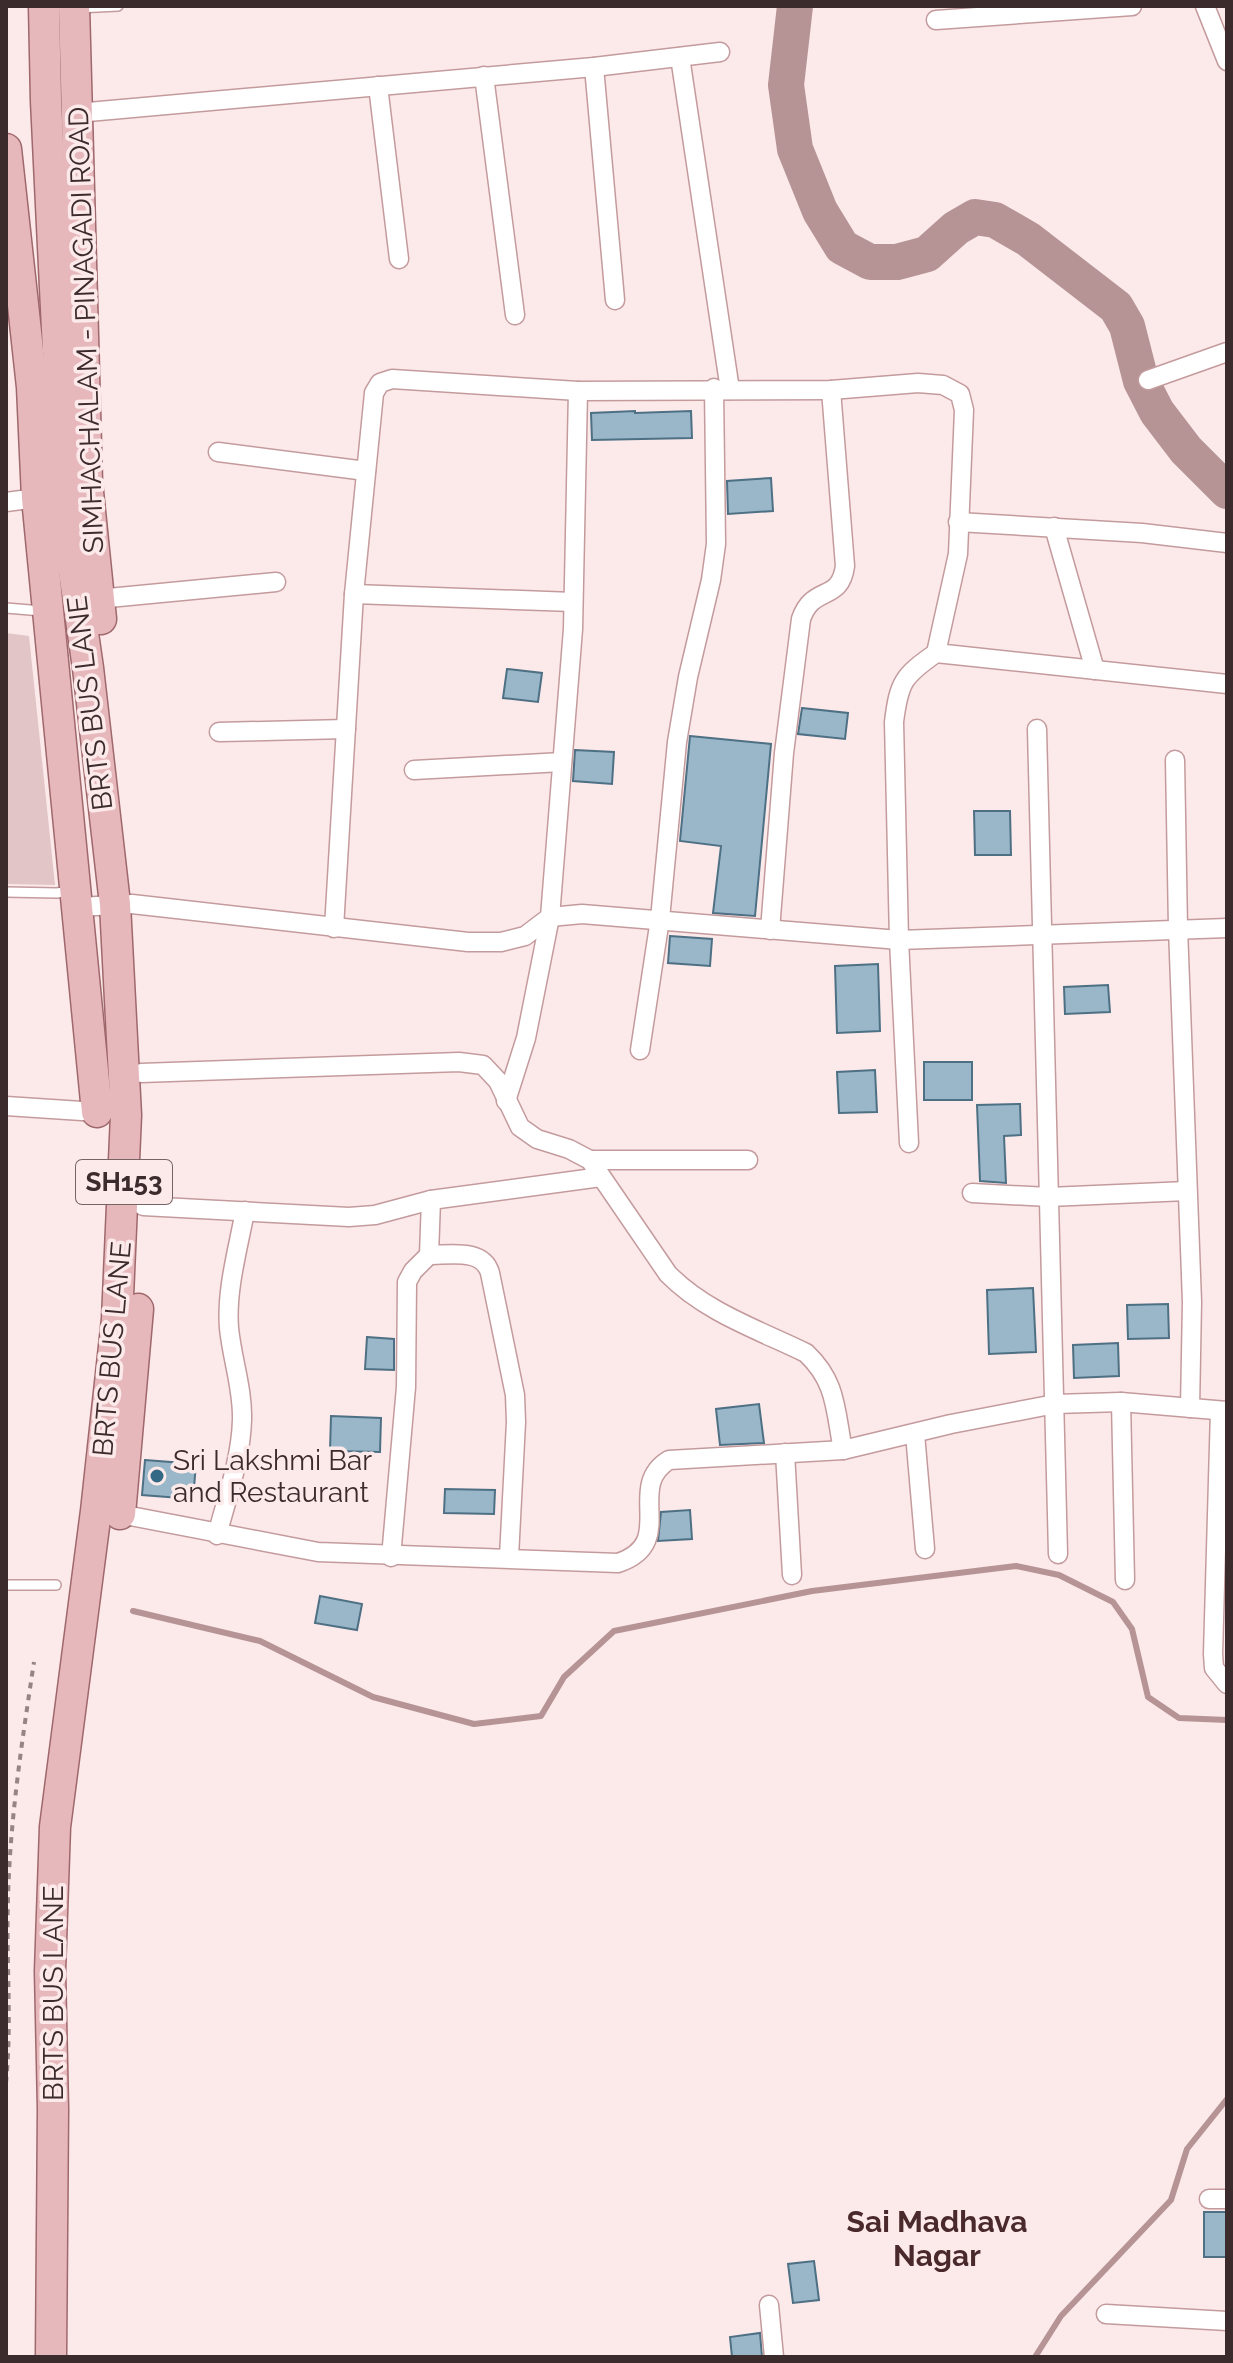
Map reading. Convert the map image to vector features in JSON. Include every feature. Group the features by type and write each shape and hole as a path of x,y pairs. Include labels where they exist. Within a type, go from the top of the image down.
{"main road":[{"name":"BRTS BUS LANE","path":"44,6 66,516 124,904 126,1115 117,1319 96,1511 55,1827 50,1971 53,2109 51,2357"},
{"name":"SIMHACHALAM - PINAGADI ROAD","path":"74,7 87,482 141,1073 143,1206 135,1356 120,1514"},
{"name":"SIMHACHALAM - PINAGADI ROAD","path":"6,149 32,387 37,498 97,1112"}],"street":[{"path":"936,20 1132,6"},
{"path":"1205,6 1227,61"},
{"path":"77,113 594,67 720,52"},
{"path":"640,1050 660,919 677,742 716,544 722,389 680,57"},
{"path":"594,67 615,300"},
{"path":"484,76 515,315"},
{"path":"378,86 399,259"},
{"path":"1148,380 1227,352"},
{"path":"334,928 354,594 374,393 380,383 392,379 578,391 831,390 918,383 943,385 960,394 964,410 958,554 936,653"},
{"path":"770,930 784,753 801,619 806,605 814,598 838,589 844,579 831,390"},
{"path":"506,1101 526,1038 550,917 573,602 578,391"},
{"path":"218,452 366,471"},
{"path":"6,502 37,498"},
{"path":"958,522 1142,533 1227,543"},
{"path":"1054,527 1095,670"},
{"path":"98,599 276,582"},
{"path":"354,594 573,602"},
{"path":"909,1143 899,940 894,722 897,698 909,672 936,653 1227,684"},
{"path":"219,732 346,729"},
{"path":"1037,729 1058,1554"},
{"path":"1175,760 1192,1302 1190,1408"},
{"path":"414,770 562,762"},
{"path":"78,898 468,942 501,942 525,936 550,917 582,914 899,940 1227,928"},
{"path":"141,1073 473,1063 489,1069 520,1127 537,1139 569,1149 590,1160 748,1160"},
{"path":"6,1106 97,1112"},
{"path":"590,1160 668,1274 683,1290 701,1302 806,1353 819,1365 830,1382 843,1450"},
{"path":"143,1206 349,1217 375,1215 431,1200 601,1177"},
{"path":"972,1193 1049,1197 1187,1191"},
{"path":"391,1557 406,1387 407,1282 429,1255 431,1200"},
{"path":"217,1535 237,1455 242,1420 241,1393 229,1327 231,1291 245,1211"},
{"path":"429,1255 476,1256 488,1265 515,1395 509,1557"},
{"path":"1121,1402 1125,1580"},
{"path":"120,1514 318,1552 618,1563 635,1557 648,1540 651,1478 658,1467 669,1460 843,1450 951,1424 1055,1404 1121,1402 1224,1411 1213,1654 1214,1668 1227,1684"},
{"path":"915,1434 925,1549"},
{"path":"785,1453 792,1575"},
{"path":"769,2305 774,2357"},
{"path":"1106,2314 1227,2321"}],"lane":[{"path":"74,7 118,6"},
{"path":"6,608 48,611"},
{"path":"6,892 57,893 78,898"},
{"path":"6,1585 56,1585"}],"path":[{"path":"6,2083 9,2056 8,1898 16,1780 34,1662"}],"shaded area":[{"path":"6,633 29,636 55,885 6,884"}],"building":[{"path":"691,411 692,438 592,440 591,413"},
{"path":"771,478 773,511 728,514 727,481"},
{"path":"507,669 542,673 538,702 503,698"},
{"path":"802,708 848,713 845,739 798,734"},
{"path":"690,736 771,744 755,916 713,913 721,846 680,841"},
{"path":"575,750 614,752 612,784 573,781"},
{"path":"974,811 1010,811 1011,855 975,855"},
{"path":"670,936 712,939 710,966 668,963"},
{"path":"878,964 880,1031 837,1033 835,966"},
{"path":"1108,985 1110,1012 1065,1014 1064,987"},
{"path":"924,1062 972,1062 972,1100 924,1100"},
{"path":"875,1070 877,1112 839,1113 837,1072"},
{"path":"1020,1104 1021,1135 1004,1136 1006,1183 980,1181 977,1105"},
{"path":"1033,1288 1036,1352 989,1354 987,1290"},
{"path":"1168,1304 1169,1338 1128,1339 1127,1305"},
{"path":"367,1337 394,1339 394,1370 365,1369"},
{"path":"1118,1343 1119,1376 1074,1378 1073,1345"},
{"path":"759,1404 764,1443 720,1445 716,1409"},
{"path":"331,1416 381,1418 380,1452 330,1451"},
{"path":"145,1460 196,1464 193,1499 142,1495"},
{"path":"445,1489 495,1490 494,1514 444,1513"},
{"path":"690,1510 692,1539 658,1541 661,1512"},
{"path":"320,1596 362,1604 357,1630 315,1623"},
{"path":"1204,2212 1227,2212 1227,2257 1204,2257"},
{"path":"814,2261 819,2300 793,2303 788,2264"},
{"path":"760,2333 762,2357 732,2357 730,2337"}],"waterway":[{"path":"795,6 786,85 795,149 820,211 842,247 870,262 897,262 927,254 956,228 975,217 995,220 1028,239 1116,307 1127,326 1141,381 1157,412 1186,450 1227,491"},
{"path":"133,1611 260,1641 373,1697 474,1724 541,1716 564,1677 614,1631 812,1591 1016,1566 1059,1575 1113,1602 1132,1629 1148,1697 1179,1718 1227,1720"},
{"path":"1035,2357 1061,2316 1171,2200 1187,2149 1227,2099"}],"place":[{"name":"Sri Lakshmi Bar and Restaurant","path":"157,1476"}],"district":[{"name":"Sai Madhava Nagar","path":"937,2238"}]}
